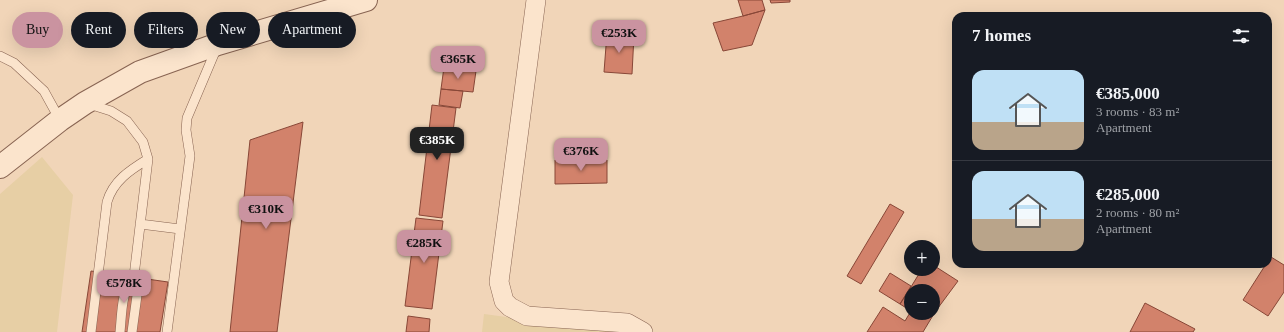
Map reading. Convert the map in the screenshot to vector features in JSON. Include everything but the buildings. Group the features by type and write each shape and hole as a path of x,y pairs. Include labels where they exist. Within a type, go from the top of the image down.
{"street":[{"path":"260,32 366,0"},
{"path":"536,0 499,282 504,301 510,307 527,316 627,323 643,332"},
{"path":"0,167 60,120 85,103 140,72 207,48"}],"lane":[{"path":"167,332 190,156 186,130 187,118 216,48"},
{"path":"0,56 14,63 44,91 60,120"},
{"path":"85,103 111,111 126,121 143,142 148,159 134,276 138,288 132,332"},
{"path":"91,332 107,202 110,192 116,183 132,168 148,159"},
{"path":"140,224 180,229"},
{"path":"120,332 125,290 134,276"}],"shaded area":[{"path":"42,157 73,195 57,332 0,332 0,194"},
{"path":"484,314 613,331 615,332 482,332"}]}
